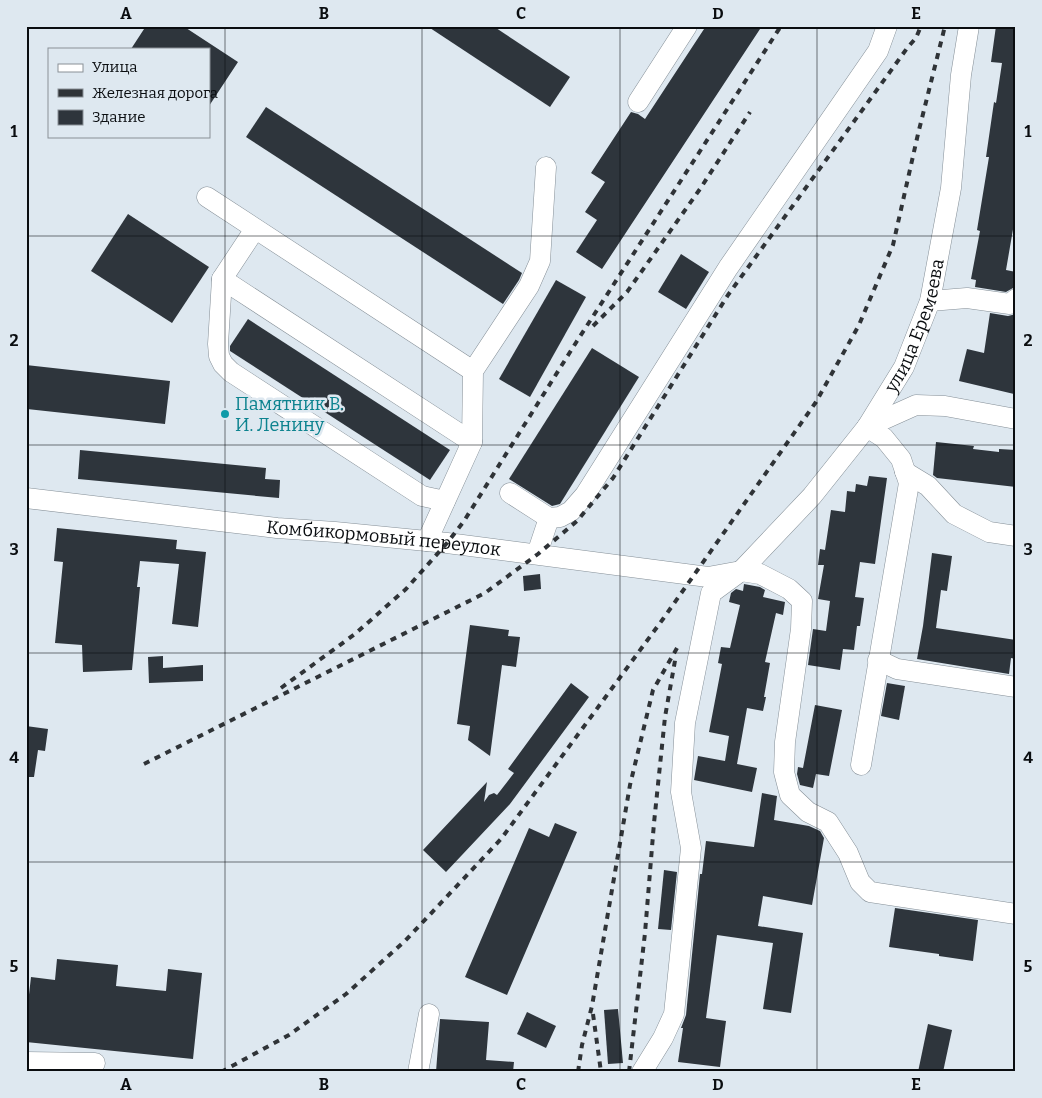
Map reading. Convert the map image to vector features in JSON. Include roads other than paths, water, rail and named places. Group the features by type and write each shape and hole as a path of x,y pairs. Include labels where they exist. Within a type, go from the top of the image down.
{"street":[{"path":"638,102 687,26"},
{"path":"510,493 549,518 560,517 571,511 585,494 728,268 878,51 887,26"},
{"name":"улица Еремеева","path":"642,1072 663,1038 674,1014 691,848 681,792 684,723 711,593 741,571 812,496 867,427 904,367 930,301 951,188 960,74 969,26"},
{"path":"427,541 472,442 474,371 529,286 540,262 546,167"},
{"path":"207,197 474,371"},
{"path":"255,229 222,279 218,344 219,356 223,364 231,372 422,496 445,501"},
{"path":"222,279 472,442"},
{"path":"930,301 967,298 1010,304 1016,299"},
{"path":"867,427 916,405 945,406 1016,419"},
{"path":"861,764 909,483 901,459 884,438 867,427"},
{"path":"905,472 928,486 954,514 989,532 1016,536"},
{"name":"Комбикормовый переулок","path":"26,498 277,528 427,541 708,577 741,571"},
{"path":"537,554 549,518"},
{"path":"741,571 760,574 789,589 802,601 801,629 785,742 784,772 790,795 808,812 828,822 848,853 860,882 870,892 1016,914"},
{"path":"878,660 897,669 1016,687"},
{"path":"418,1072 429,1014"},
{"path":"26,1062 95,1063"}],"railway":[{"path":"281,688 355,634 406,589 464,521 577,341 781,26"},
{"path":"144,764 485,593 538,554 577,521 613,478 728,295 916,38 921,26"},
{"path":"221,1072 289,1035 346,994 405,941 501,839 663,619 816,402 859,325 893,245 945,26"},
{"path":"593,326 627,292 700,189 750,112"},
{"path":"578,1072 582,1045 592,1006 630,785 653,690 677,648"},
{"path":"629,1072 645,933 665,717 676,655"},
{"path":"593,1014 601,1072"}],"place":[{"name":"Памятник В. И. Ленину","path":"225,414"}]}
